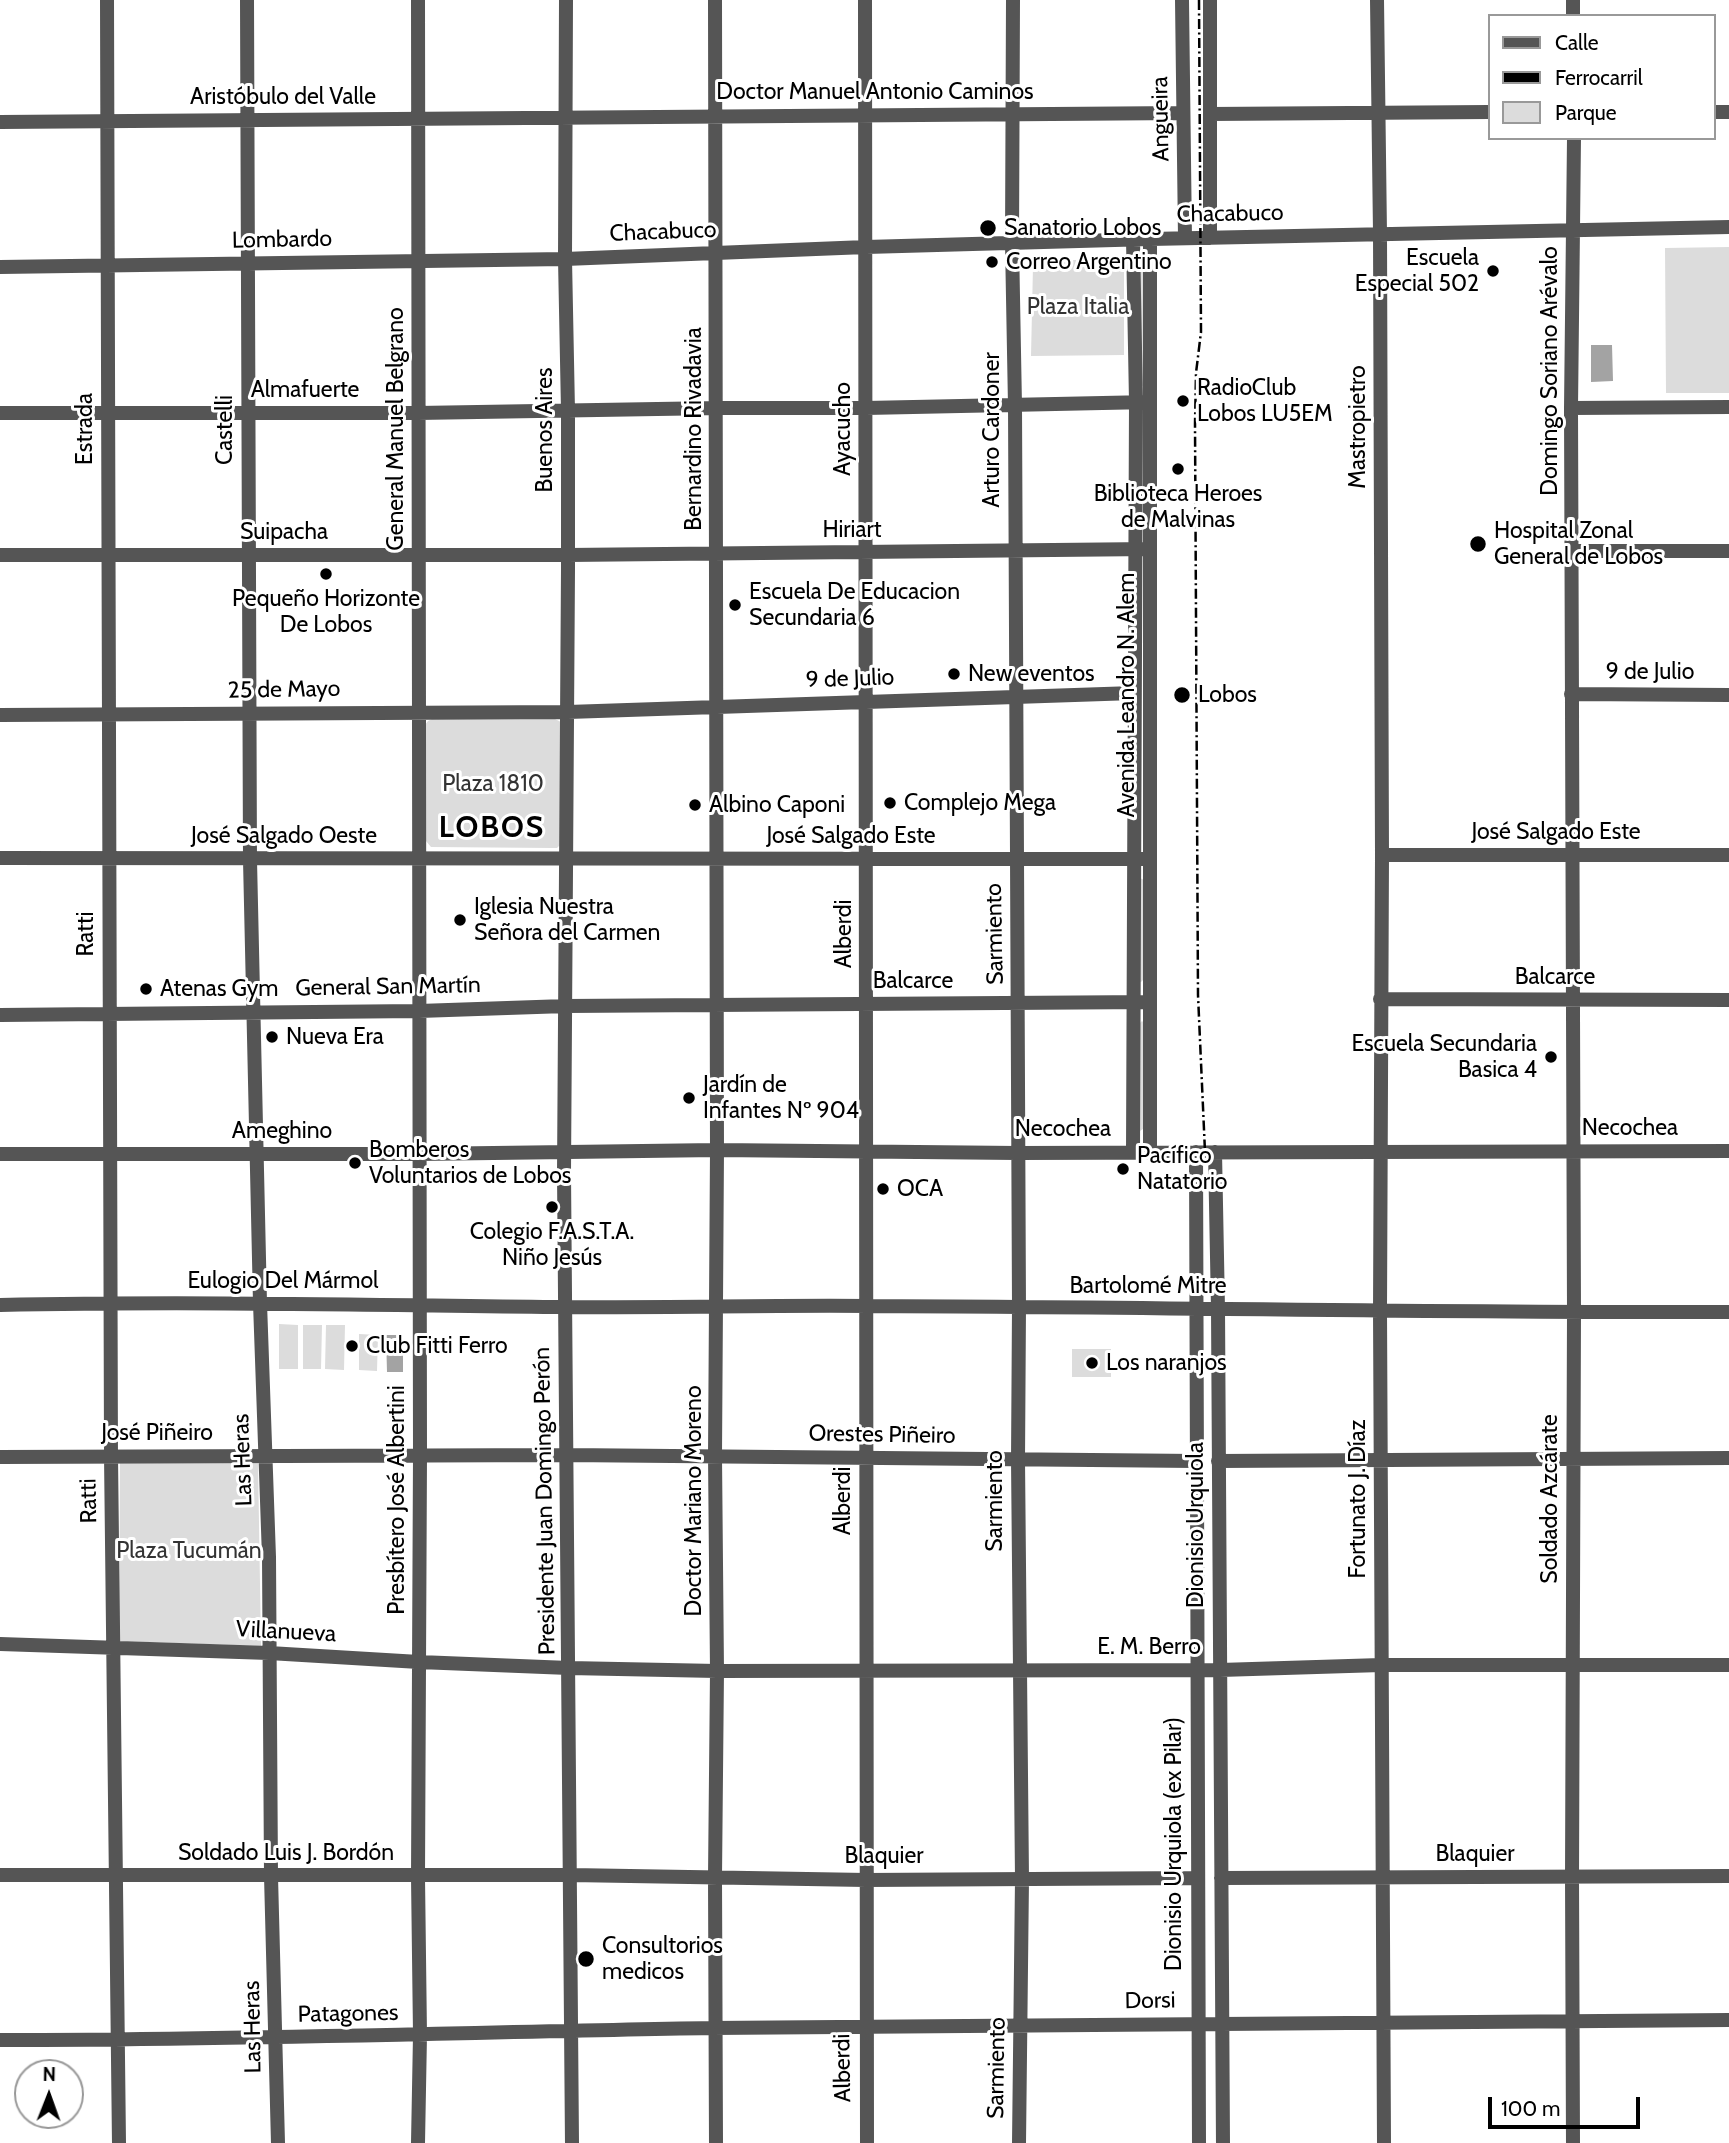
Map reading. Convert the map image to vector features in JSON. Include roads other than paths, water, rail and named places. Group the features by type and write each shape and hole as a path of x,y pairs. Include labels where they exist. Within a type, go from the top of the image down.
{"street":[{"name":"Estrada","path":"107,0 108,859"},
{"name":"Castelli","path":"247,0 250,860"},
{"name":"General Manuel Belgrano","path":"418,0 420,858"},
{"name":"Buenos Aires","path":"566,0 568,859"},
{"name":"Bernardino Rivadavia","path":"715,0 717,858"},
{"name":"Ayacucho","path":"866,0 866,858"},
{"name":"Arturo Cardoner","path":"1013,0 1012,243 1017,859"},
{"name":"Angueira","path":"1182,0 1185,238"},
{"path":"1210,0 1210,238"},
{"name":"Mastropietro","path":"1377,0 1382,855"},
{"path":"1210,114 1488,112"},
{"name":"Doctor Manuel Antonio Caminos","path":"567,119 716,115 1183,113"},
{"name":"Aristóbulo del Valle","path":"0,122 567,119"},
{"name":"Domingo Soriano Arévalo","path":"1573,855 1571,408 1574,140"},
{"name":"Chacabuco","path":"565,259 1133,239 1729,227"},
{"name":"Avenida Leandro N. Alem","path":"1133,239 1143,402"},
{"name":"Avenida Leandro N. Alem","path":"1150,239 1143,402 1143,549 1150,658 1150,1152"},
{"name":"Lombardo","path":"0,267 565,259"},
{"name":"Almafuerte","path":"0,414 418,413 1143,402"},
{"path":"1571,408 1729,407"},
{"name":"Avenida Leandro N. Alem","path":"1133,1151 1134,694 1143,549"},
{"name":"Hiriart","path":"568,555 1143,549"},
{"path":"1572,551 1729,551"},
{"name":"Suipacha","path":"0,555 568,555"},
{"path":"1135,658 1150,658"},
{"name":"9 de Julio","path":"568,712 1134,694"},
{"name":"9 de Julio","path":"1572,694 1729,695"},
{"name":"25 de Mayo","path":"0,715 568,712"},
{"path":"1134,733 1150,733"},
{"name":"José Salgado Este","path":"1382,855 1729,855"},
{"name":"Fortunato J. Díaz","path":"1382,855 1380,1311 1384,2143"},
{"name":"Soldado Azcárate","path":"1573,855 1573,2143"},
{"name":"José Salgado Oeste","path":"0,858 568,859"},
{"name":"Presbítero José Albertini","path":"418,2143 420,858"},
{"name":"Doctor Mariano Moreno","path":"716,2143 717,858"},
{"name":"Alberdi","path":"866,858 867,2143"},
{"name":"Ratti","path":"108,859 111,1456 119,2143"},
{"name":"José Salgado Este","path":"568,859 1150,859"},
{"name":"Presidente Juan Domingo Perón","path":"568,859 564,1153 572,2143"},
{"name":"Sarmiento","path":"1017,859 1017,1460 1021,1879 1019,2143"},
{"name":"Las Heras","path":"250,860 278,2143"},
{"name":"Balcarce","path":"1380,999 1729,1000"},
{"name":"Balcarce","path":"566,1006 1150,1002"},
{"name":"General San Martín","path":"0,1015 419,1011 566,1006"},
{"name":"Necochea","path":"564,1153 717,1150 1017,1153 1729,1151"},
{"name":"Dionisio Urquiola","path":"1196,1152 1196,1670"},
{"name":"Dionisio Urquiola","path":"1215,1152 1223,2023"},
{"name":"Ameghino","path":"0,1154 564,1153"},
{"name":"Eulogio Del Mármol","path":"0,1304 260,1303 566,1307"},
{"name":"Bartolomé Mitre","path":"566,1307 866,1306 1729,1312"},
{"name":"José Piñeiro","path":"0,1457 567,1455"},
{"name":"Orestes Piñeiro","path":"567,1455 1196,1461"},
{"path":"1218,1461 1729,1458"},
{"name":"Villanueva","path":"0,1644 269,1653 569,1668"},
{"name":"E. M. Berro","path":"569,1668 1019,1671 1220,1670 1381,1665 1729,1665"},
{"name":"Dionisio Urquiola (ex Pilar)","path":"1196,1670 1199,2143"},
{"name":"Soldado Luis J. Bordón","path":"0,1875 571,1875"},
{"name":"Blaquier","path":"571,1875 866,1880 1197,1878"},
{"name":"Blaquier","path":"1221,1878 1729,1876"},
{"name":"Dorsi","path":"571,2031 1384,2021 1729,2020"},
{"path":"1223,2023 1223,2143"},
{"name":"Patagones","path":"0,2040 276,2038 571,2031"}],"railway":[{"path":"1199,0 1201,332 1196,373 1195,424 1198,995 1205,1152"}],"place":[{"name":"Sanatorio Lobos","path":"988,228"},
{"name":"Correo Argentino","path":"992,262"},
{"name":"Escuela Especial 502","path":"1493,271"},
{"name":"RadioClub Lobos LU5EM","path":"1183,401"},
{"name":"Biblioteca Heroes de Malvinas","path":"1178,469"},
{"name":"Hospital Zonal General de Lobos","path":"1478,544"},
{"name":"Pequeño Horizonte De Lobos","path":"326,574"},
{"name":"Escuela De Educacion Secundaria 6","path":"735,605"},
{"name":"New eventos","path":"954,674"},
{"name":"Lobos","path":"1182,695"},
{"name":"Complejo Mega","path":"890,803"},
{"name":"Albino Caponi","path":"695,805"},
{"name":"Iglesia Nuestra Señora del Carmen","path":"460,920"},
{"name":"Atenas Gym","path":"146,989"},
{"name":"Nueva Era","path":"272,1037"},
{"name":"Escuela Secundaria Basica 4","path":"1551,1057"},
{"name":"Jardín de Infantes Nº 904","path":"689,1098"},
{"name":"Bomberos Voluntarios de Lobos","path":"355,1163"},
{"name":"Pacífico Natatorio","path":"1123,1169"},
{"name":"OCA","path":"883,1189"},
{"name":"Colegio F.A.S.T.A. Niño Jesús","path":"552,1207"},
{"name":"Club Fitti Ferro","path":"352,1346"},
{"name":"Los naranjos","path":"1092,1363"},
{"name":"Consultorios medicos","path":"586,1959"}],"district":[{"name":"LOBOS","path":"492,828"}],"park label":[{"name":"Plaza Italia","path":"1078,307"},
{"name":"Plaza 1810","path":"493,784"},
{"name":"Plaza Tucumán","path":"189,1551"}]}
